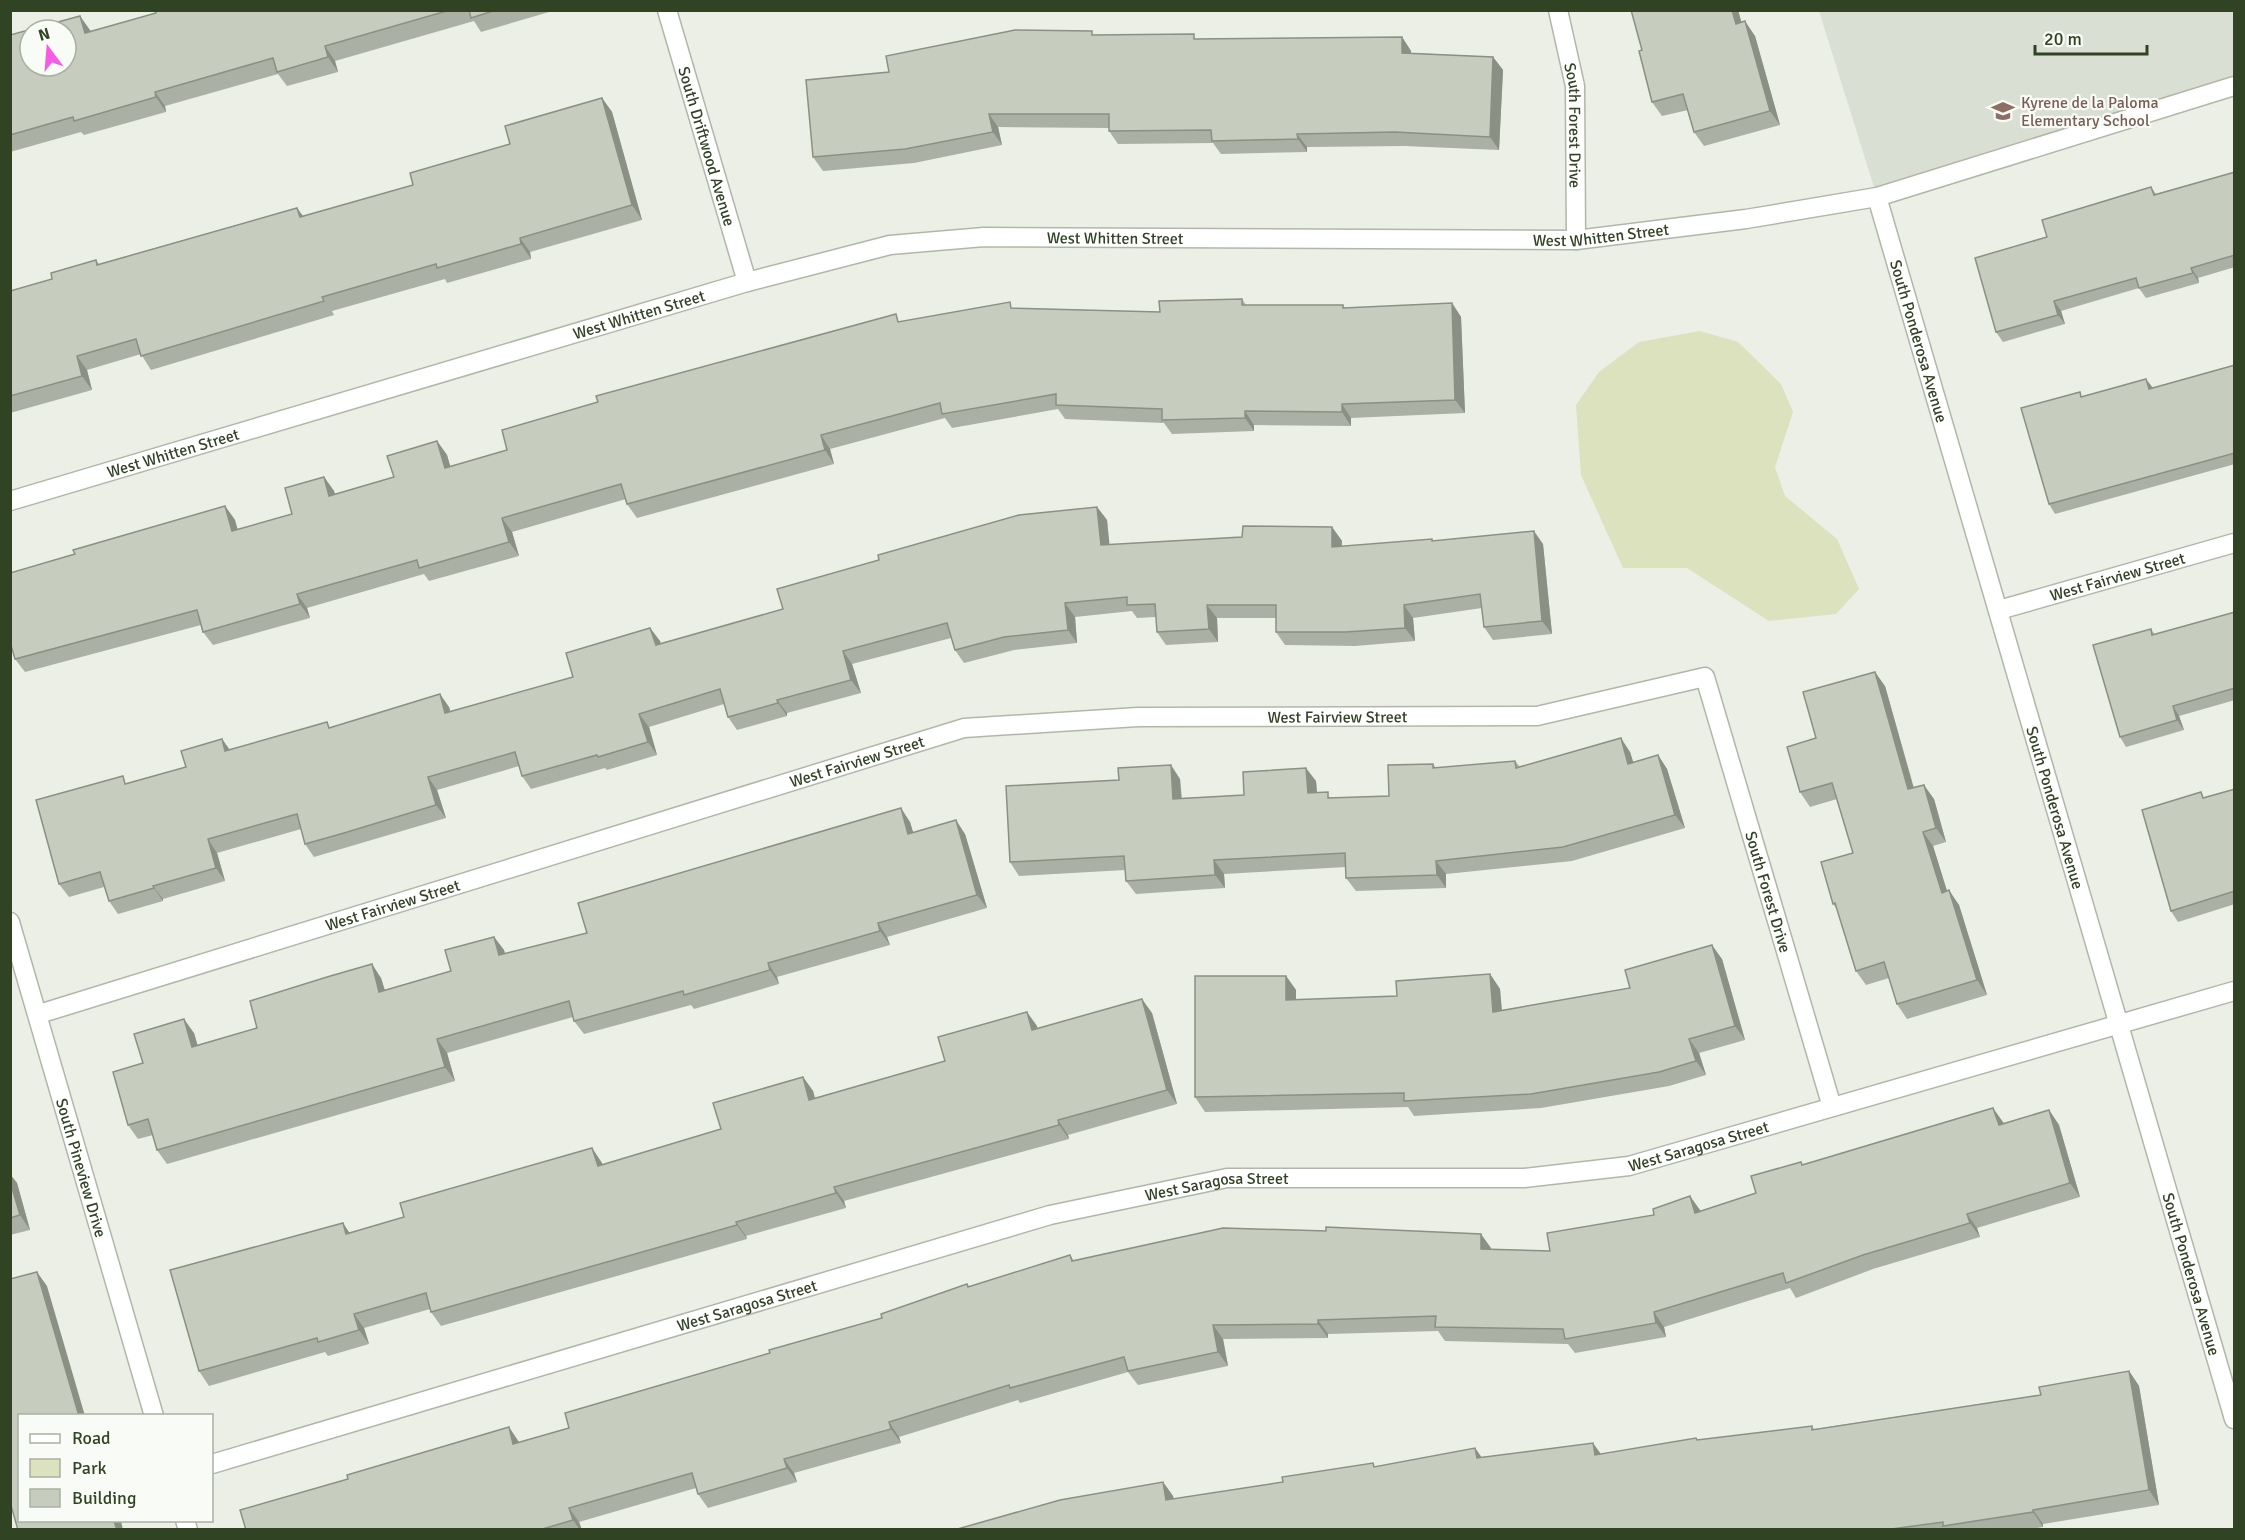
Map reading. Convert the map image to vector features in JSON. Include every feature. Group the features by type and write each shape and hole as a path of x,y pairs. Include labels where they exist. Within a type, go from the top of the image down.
{"street":[{"name":"South Driftwood Avenue","path":"667,10 747,282"},
{"name":"South Forest Drive","path":"1558,10 1575,86 1576,240"},
{"name":"West Whitten Street","path":"10,501 747,282 890,244 984,237 1576,240 1746,219 1877,197 2235,86"},
{"name":"South Ponderosa Avenue","path":"1877,197 2235,1419"},
{"name":"West Fairview Street","path":"1999,610 2235,543"},
{"name":"South Forest Drive","path":"1705,676 1832,1107"},
{"name":"West Fairview Street","path":"39,1014 964,728 1138,717 1537,716 1705,676"},
{"name":"South Pineview Drive","path":"10,922 39,1014 153,1414"},
{"name":"West Saragosa Street","path":"213,1464 1050,1215 1227,1178 1524,1178 1629,1166 2235,991"}],"shaded area":[{"name":"Kyrene de la Paloma Elementary School","path":"1819,11 2234,11 2234,86 1877,197"}],"green space":[{"path":"1700,331 1738,342 1781,384 1793,412 1775,467 1785,496 1837,539 1859,589 1836,614 1769,621 1687,568 1623,568 1581,475 1576,405 1599,372 1639,342"}],"building":[{"path":"155,10 450,10 325,46 328,57 277,72 273,58 155,92 156,97 74,121 73,117 10,135 10,35 18,33 18,78 78,78 78,18 73,18 80,16 85,33 156,13"},
{"path":"469,10 496,10 471,18"},
{"path":"1631,10 1732,10 1736,24 1745,21 1770,111 1694,132 1683,94 1652,102 1639,51 1642,50"},
{"path":"1015,30 1092,31 1092,35 1194,34 1194,39 1402,37 1402,53 1493,57 1490,137 1395,132 1297,134 1298,139 1212,141 1211,130 1109,131 1109,114 989,114 993,132 905,149 813,157 806,80 889,72 886,56"},
{"path":"602,98 632,205 520,238 521,244 437,268 436,264 322,297 324,301 141,356 136,339 77,356 82,376 10,396 10,291 52,279 51,273 96,260 97,265 297,208 300,217 413,185 410,173 510,144 505,126"},
{"path":"2235,172 2235,255 2191,268 2193,273 2139,288 2136,278 2054,301 2058,315 1996,332 1975,258 2047,237 2042,220 2151,187 2154,195"},
{"path":"1242,299 1242,305 1343,305 1343,308 1452,303 1455,400 1342,404 1342,412 1245,411 1245,418 1162,420 1162,409 1056,405 1056,394 942,414 940,403 821,435 825,450 627,504 621,484 502,518 509,542 419,568 417,560 297,594 300,604 203,632 197,610 15,659 10,642 10,573 75,554 73,550 225,506 232,531 292,514 285,488 324,477 329,496 394,477 387,456 437,441 445,468 507,450 502,430 598,402 596,396 896,314 898,322 1010,302 1011,308 1160,312 1159,301"},
{"path":"2235,365 2235,453 2049,504 2021,408 2080,392 2081,397 2146,379 2149,389"},
{"path":"1097,507 1101,545 1242,537 1243,526 1332,527 1332,547 1432,539 1432,541 1534,531 1542,621 1484,627 1480,594 1404,605 1405,628 1345,632 1276,632 1276,605 1207,605 1209,629 1157,632 1155,604 1127,605 1127,597 1065,603 1068,630 1004,637 955,650 947,623 843,651 851,680 777,700 778,703 728,717 720,689 639,714 648,742 598,757 597,755 522,776 515,752 428,777 436,805 344,833 305,844 297,814 208,839 216,868 153,886 154,888 109,901 100,872 59,884 36,800 123,776 125,784 186,767 181,751 222,739 225,751 327,722 329,728 440,694 445,713 573,677 566,653 650,628 656,645 783,609 777,589 879,560 878,555 1019,515"},
{"path":"2235,612 2235,688 2173,706 2177,720 2120,737 2093,645 2151,629 2152,635"},
{"path":"1875,672 1908,789 1924,785 1936,828 1923,832 1942,893 1949,890 1977,980 1897,1004 1884,962 1856,971 1835,903 1833,904 1821,862 1853,853 1832,783 1800,792 1787,747 1816,738 1803,692"},
{"path":"1621,738 1628,764 1658,755 1675,815 1563,847 1436,861 1437,875 1346,878 1345,853 1214,860 1215,875 1126,881 1124,856 1010,862 1006,786 1119,780 1118,768 1171,765 1173,799 1244,795 1243,772 1306,768 1308,793 1328,792 1328,798 1389,796 1388,765 1433,764 1433,768 1515,761 1516,768"},
{"path":"2235,789 2235,891 2171,911 2142,810 2201,792 2203,798"},
{"path":"901,808 908,834 956,820 977,895 878,923 880,931 768,963 770,970 684,995 683,991 574,1021 569,1001 437,1039 445,1067 157,1150 148,1119 128,1125 113,1072 143,1063 134,1034 184,1019 192,1047 257,1028 250,1001 372,964 379,992 451,971 445,950 494,937 499,955 587,933 578,903"},
{"path":"1712,945 1735,1026 1689,1039 1696,1061 1659,1072 1531,1094 1404,1101 1404,1093 1195,1097 1195,976 1286,976 1286,1000 1397,996 1396,981 1490,974 1493,1012 1630,988 1625,970"},
{"path":"1142,999 1167,1090 1058,1120 1059,1125 834,1187 836,1193 736,1222 737,1225 431,1312 426,1293 354,1314 359,1330 318,1342 317,1338 199,1371 170,1270 343,1223 346,1234 404,1217 400,1203 592,1148 598,1166 721,1129 713,1103 803,1077 809,1100 945,1061 938,1037 1027,1012 1032,1030"},
{"path":"1993,1108 1999,1125 2049,1110 2070,1183 1967,1214 1970,1223 1863,1255 1786,1283 1783,1273 1654,1312 1656,1323 1565,1339 1563,1329 1435,1327 1436,1316 1318,1320 1318,1324 1213,1325 1218,1352 1128,1371 1124,1357 1010,1388 1009,1385 889,1422 891,1429 784,1459 787,1468 698,1494 692,1473 569,1508 573,1520 539,1530 246,1530 240,1510 348,1479 347,1475 509,1427 513,1444 569,1428 565,1413 882,1318 881,1314 967,1284 968,1287 1070,1255 1072,1261 1223,1228 1326,1231 1326,1227 1481,1234 1481,1249 1550,1251 1547,1233 1654,1215 1653,1209 1690,1196 1695,1213 1756,1193 1751,1176 1801,1162 1802,1165"},
{"path":"10,1181 20,1215 10,1218"},
{"path":"37,1272 78,1414 18,1414 18,1522 114,1522 117,1530 18,1530 10,1502 10,1279"},
{"path":"2129,1371 2149,1490 1943,1526 1943,1522 1884,1530 954,1530 1060,1500 1163,1482 1166,1500 1283,1482 1282,1477 1373,1463 1374,1467 1475,1448 1477,1458 1593,1443 1595,1455 1696,1438 1697,1440 1812,1426 1812,1430 2041,1395 2039,1387"}],"place":[{"name":"Kyrene de la Paloma Elementary School","path":"2003,111"}]}
